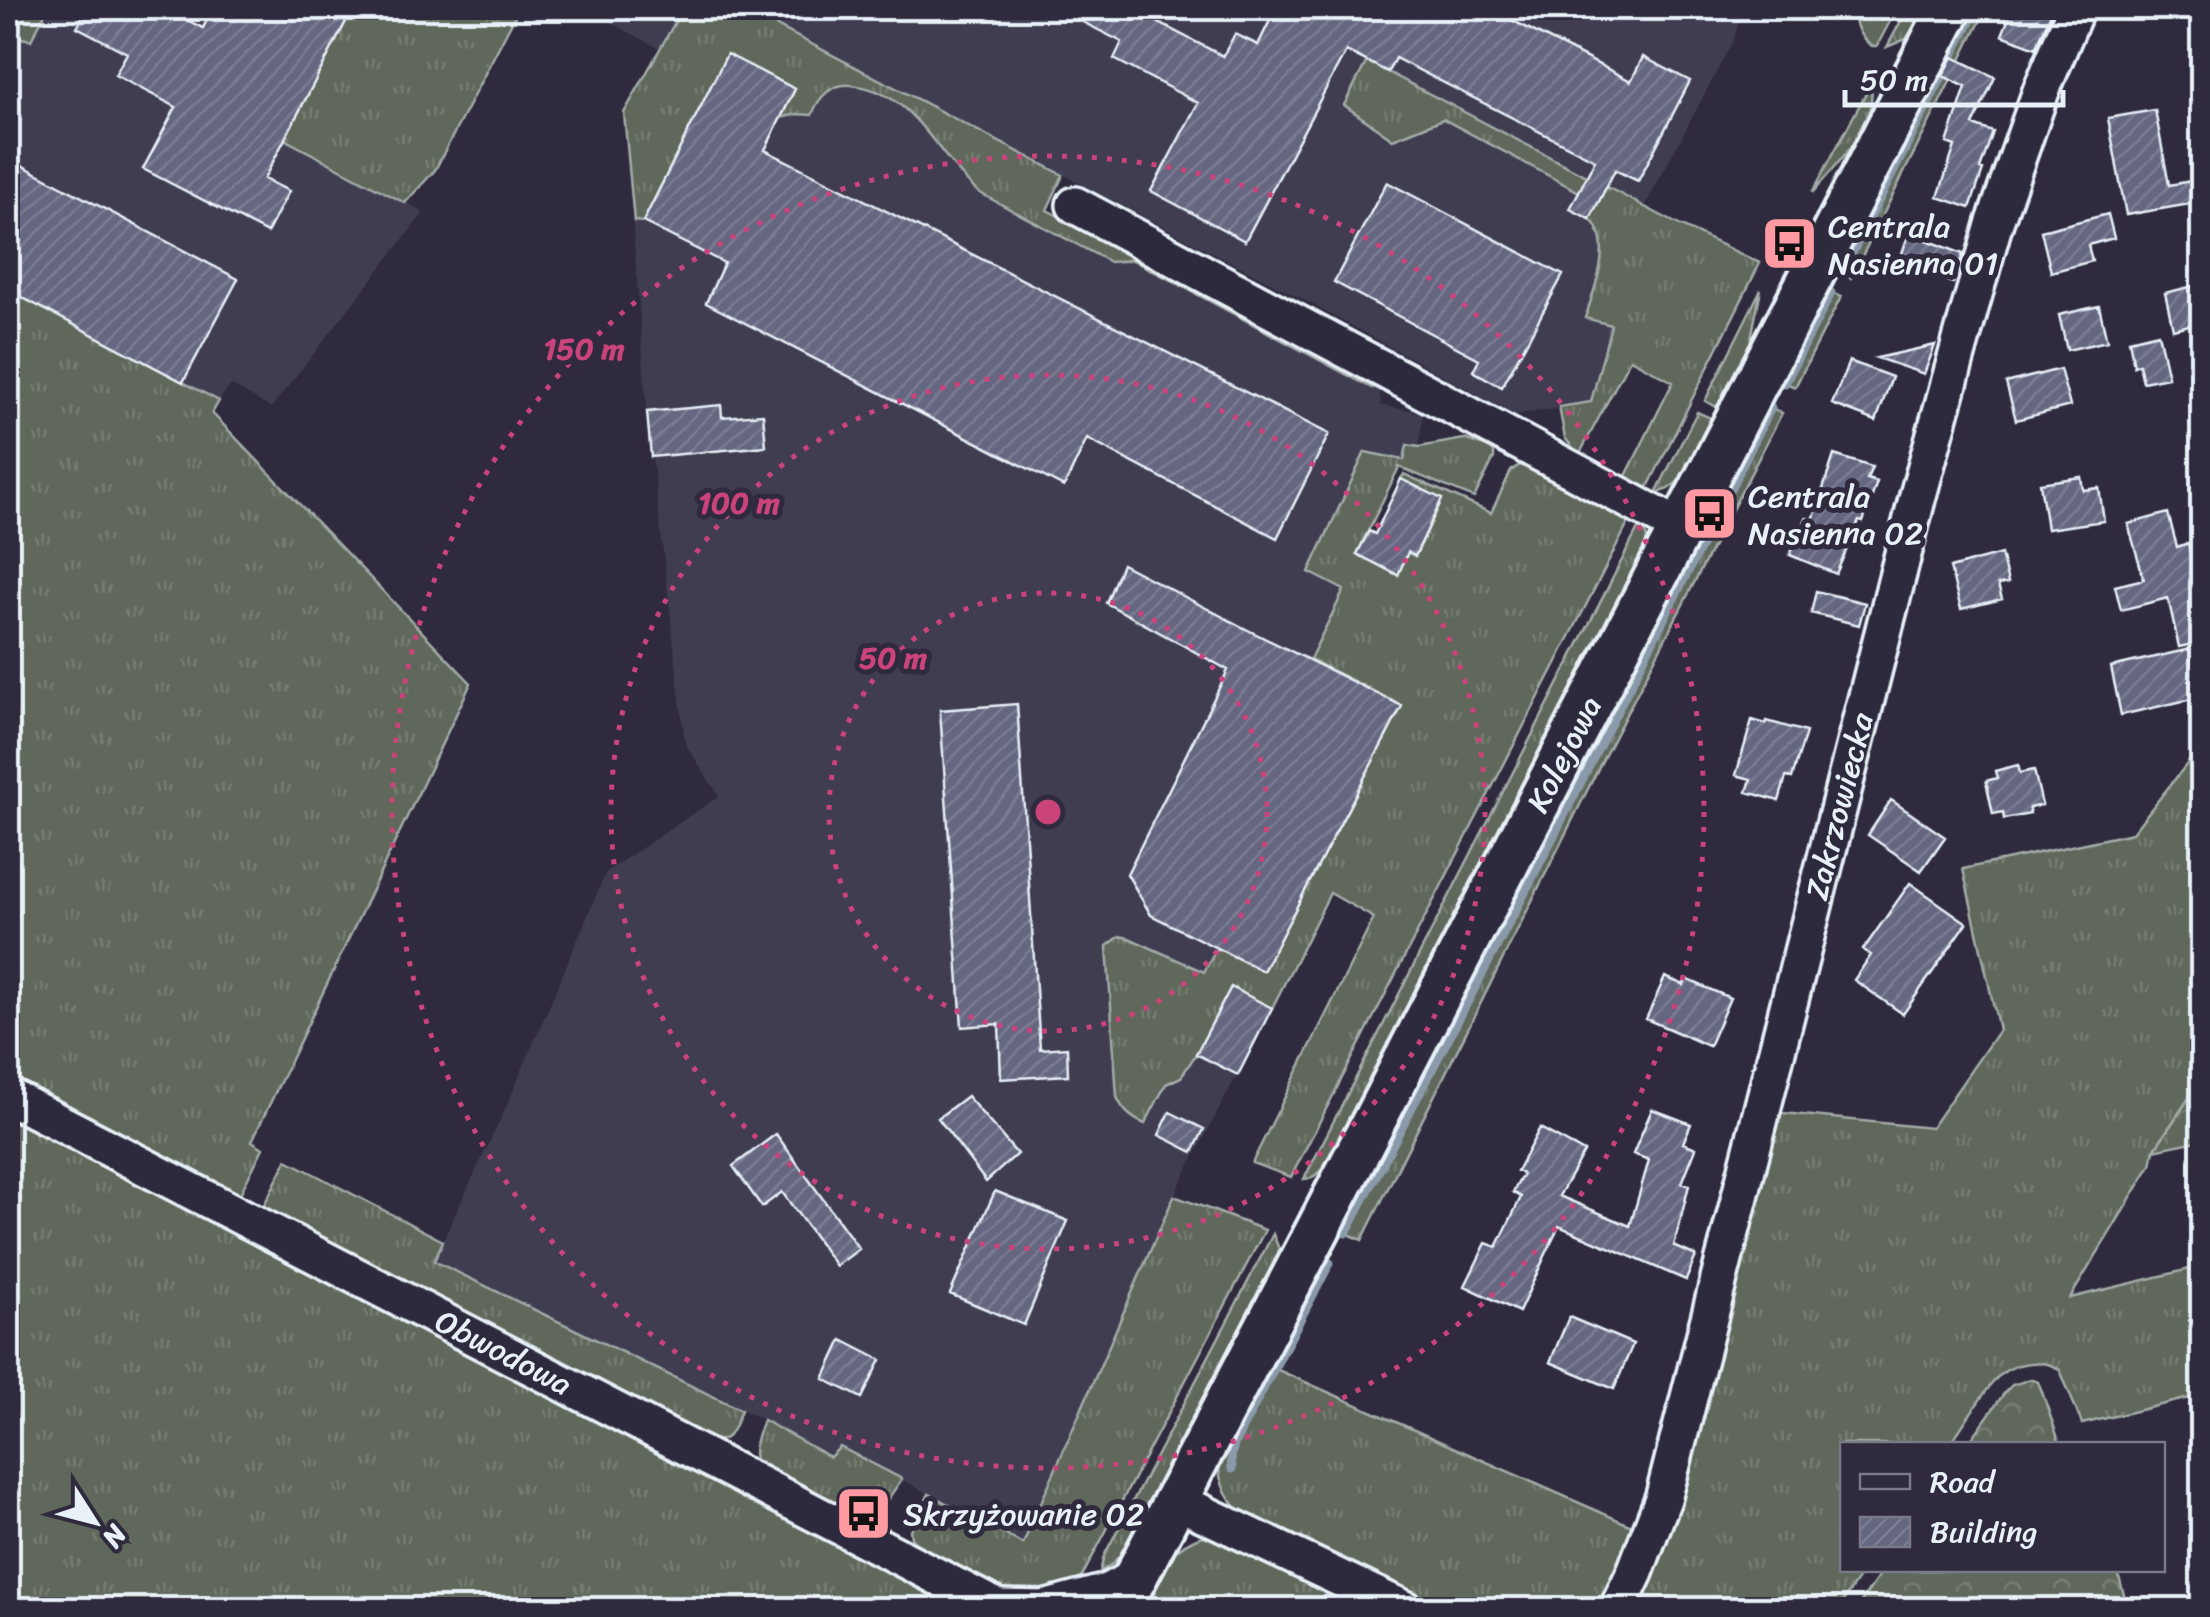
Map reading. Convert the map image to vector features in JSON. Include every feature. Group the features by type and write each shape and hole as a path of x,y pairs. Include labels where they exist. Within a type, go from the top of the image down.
{"street":[{"name":"Kolejowa","path":"1126,1594 1950,8"},
{"name":"Zakrzowiecka","path":"1617,1610 1668,1481 1917,499 1994,224 2076,8"},
{"path":"1074,205 1680,528"},
{"name":"Obwodowa","path":"8,1096 1001,1609 1044,1610 1107,1592 1126,1594"},
{"path":"1176,1500 1406,1610"}],"shaded area":[{"path":"8,8 519,8 435,170 406,202 424,213 271,408 231,385 219,401 8,290"},
{"path":"584,8 1721,8 1740,18 1733,41 1645,206 1683,227 1591,403 1515,415 1064,175 1046,209 1379,384 1381,405 1423,413 1419,447 1405,460 1365,452 1344,589 1332,615 1444,671 1180,1184 1023,1545 841,1447 830,1457 753,1415 433,1261 508,1103 606,872 719,796 685,743 647,412 624,113 660,49"}],"green space":[{"path":"8,8 48,8 31,40 8,35"},
{"path":"353,8 519,8 435,170 405,203 284,139"},
{"path":"683,8 742,8 1063,175 1047,210 1379,384 1372,388 1133,260 1110,262 978,192 922,127 892,99 873,90 837,86 826,93 812,115 781,118 795,89 727,55 643,222 634,221 624,113"},
{"path":"1854,8 1897,8 1877,46 1860,34"},
{"path":"1908,8 1927,8 1906,39 1887,47"},
{"path":"1966,8 1987,8 1851,278 1834,269"},
{"path":"1367,61 1683,227 1760,263 1647,489 1625,478 1673,382 1630,359 1579,455 1565,438 1559,407 1591,402 1611,325 1585,318 1602,253 1601,240 1590,219 1605,188 1579,192 1443,119 1393,139 1344,105"},
{"path":"1871,84 1871,100 1862,130 1812,193"},
{"path":"1820,288 1841,297 1795,387 1775,378"},
{"path":"1761,289 1750,343 1719,408 1705,401"},
{"path":"8,290 219,401 212,413 471,683 252,1141 263,1148 239,1196 8,1077"},
{"path":"1765,407 1782,413 1362,1240 1335,1228 1662,610"},
{"path":"1697,412 1713,419 1698,453 1677,483 1656,493"},
{"path":"1464,439 1494,452 1474,498 1399,467 1357,554 1397,575 1408,552 1416,555 1442,499 1401,479 1404,474 1491,513 1511,471 1524,462 1631,518 1291,1177 1252,1163 1374,918 1330,893 1272,1008 1231,988 1196,1054 1181,1077 1166,1084 1145,1124 1128,1114 1117,1097 1107,946 1120,936 1129,938 1204,972 1217,948 1228,953 1386,737 1401,705 1310,659 1344,590 1309,572 1365,452 1404,460 1407,445 1419,447"},
{"path":"1641,523 1647,538 1645,552 1328,1164 1312,1178 1304,1179"},
{"path":"2202,745 2202,1079 2154,1150 2151,1165 2070,1298 2202,1266 2202,1395 2082,1424 2060,1370 2039,1363 2015,1367 1996,1379 1951,1442 1840,1442 1840,1572 1863,1572 1838,1609 1629,1610 1774,1112 1931,1128 1999,1030 1963,869 2132,833"},
{"path":"2202,1079 2202,1140 2154,1150"},
{"path":"8,1111 963,1609 8,1609"},
{"path":"287,1160 443,1241 434,1261 741,1410 731,1432 724,1439 712,1441 419,1292 263,1207"},
{"path":"1174,1196 1265,1230 1077,1586 1042,1594 1019,1593 967,1573 919,1546 911,1538 910,1530 929,1494 1023,1544"},
{"path":"1273,1234 1279,1249 1275,1263 1128,1546 1100,1572 1104,1556"},
{"path":"1262,1363 1634,1527 1604,1609 1441,1609 1251,1521 1226,1492 1219,1455"},
{"path":"2031,1379 2038,1382 2059,1442 1969,1442 2012,1385"},
{"path":"763,1420 830,1457 840,1447 902,1479 874,1519 863,1518 757,1468 754,1450"},
{"path":"1206,1535 1226,1539 1377,1610 1140,1610 1172,1555"},
{"path":"1882,1572 2118,1572 2128,1609 1856,1609"}],"building":[{"path":"87,8 163,8 203,28 213,8 353,8 264,179 289,191 267,233 143,169 176,107 115,75 127,53 77,27"},
{"path":"1055,8 1130,8 1223,56 1235,34 1258,45 1276,8 1488,8 1631,81 1643,57 1690,81 1638,181 1615,170 1590,219 1570,209 1595,160 1395,58 1388,72 1346,51 1245,241 1151,191 1198,103 1114,59 1122,42"},
{"path":"2013,8 2053,8 2036,48 2002,35"},
{"path":"727,54 795,89 765,150 1329,434 1277,538 1087,439 1064,487 706,303 724,263 643,222"},
{"path":"1953,57 1995,77 1973,125 1993,132 1970,208 1938,197 1955,146 1947,143 1966,87 1943,76"},
{"path":"2155,110 2169,185 2202,179 2202,202 2126,215 2108,118"},
{"path":"8,158 238,279 183,382 8,290"},
{"path":"1387,182 1563,275 1502,387 1473,371 1479,359 1334,282"},
{"path":"2108,214 2114,238 2088,245 2092,261 2051,272 2041,231"},
{"path":"1909,233 1963,254 1953,283 1898,265"},
{"path":"2202,284 2202,322 2173,329 2165,293"},
{"path":"2099,306 2107,341 2067,350 2059,315"},
{"path":"2158,333 2168,377 2143,382 2139,364 2134,366 2129,340"},
{"path":"1935,345 1924,374 1877,358"},
{"path":"1849,361 1892,377 1876,421 1832,404"},
{"path":"2060,369 2070,406 2016,420 2006,383"},
{"path":"721,405 722,417 763,414 766,446 651,457 647,412"},
{"path":"1834,455 1872,467 1867,479 1877,482 1863,522 1859,521 1836,574 1790,555 1806,518 1813,520"},
{"path":"2081,477 2083,490 2099,488 2104,521 2047,529 2040,483"},
{"path":"1401,479 1442,499 1415,556 1408,552 1398,575 1357,554 1369,531 1375,534"},
{"path":"2168,513 2177,547 2188,543 2202,605 2202,642 2179,647 2168,598 2121,610 2115,586 2144,579 2128,524"},
{"path":"2001,554 2008,583 1998,585 2002,599 1961,609 1950,568"},
{"path":"1122,564 1402,706 1263,971 1151,915 1127,874 1228,670 1106,603"},
{"path":"1816,591 1865,603 1859,625 1811,613"},
{"path":"2190,649 2201,697 2121,715 2111,667"},
{"path":"1017,704 1040,1049 1067,1047 1068,1075 1001,1079 999,1024 962,1027 940,710"},
{"path":"1752,720 1806,732 1792,778 1786,777 1779,801 1747,792 1751,779 1736,775"},
{"path":"2018,765 2020,773 2034,770 2042,805 2029,808 2030,814 2004,819 2003,812 1993,814 1986,781 1997,778 1995,771"},
{"path":"1891,800 1945,837 1921,871 1868,835"},
{"path":"1910,883 1967,923 1903,1014 1854,980 1871,955 1863,950"},
{"path":"1665,977 1684,985 1686,979 1730,998 1709,1046 1646,1019"},
{"path":"1231,987 1272,1008 1238,1075 1196,1054"},
{"path":"967,1096 1017,1154 986,1182 938,1118"},
{"path":"1652,1109 1691,1124 1683,1143 1696,1148 1682,1183 1689,1185 1674,1246 1696,1256 1686,1280 1559,1226 1519,1312 1465,1286 1486,1243 1497,1247 1521,1197 1513,1192 1523,1174 1517,1171 1540,1128 1584,1152 1559,1196 1630,1226 1649,1160 1633,1154"},
{"path":"1170,1112 1204,1129 1193,1152 1159,1135"},
{"path":"776,1134 859,1249 836,1266 782,1192 762,1207 733,1166"},
{"path":"995,1191 1068,1221 1024,1325 950,1294"},
{"path":"1569,1317 1633,1344 1614,1389 1550,1362"},
{"path":"842,1340 881,1360 862,1398 824,1379"}],"waterway":[{"path":"1847,263 1977,8"},
{"path":"1785,383 1831,293"},
{"path":"1346,1233 1519,904 1771,408"},
{"path":"1232,1469 1235,1442 1330,1263"}],"place":[{"name":"Centrala Nasienna 01","path":"1789,244"},
{"name":"Centrala Nasienna 02","path":"1709,514"},
{"name":"Skrzyżowanie 02","path":"864,1514"}]}
